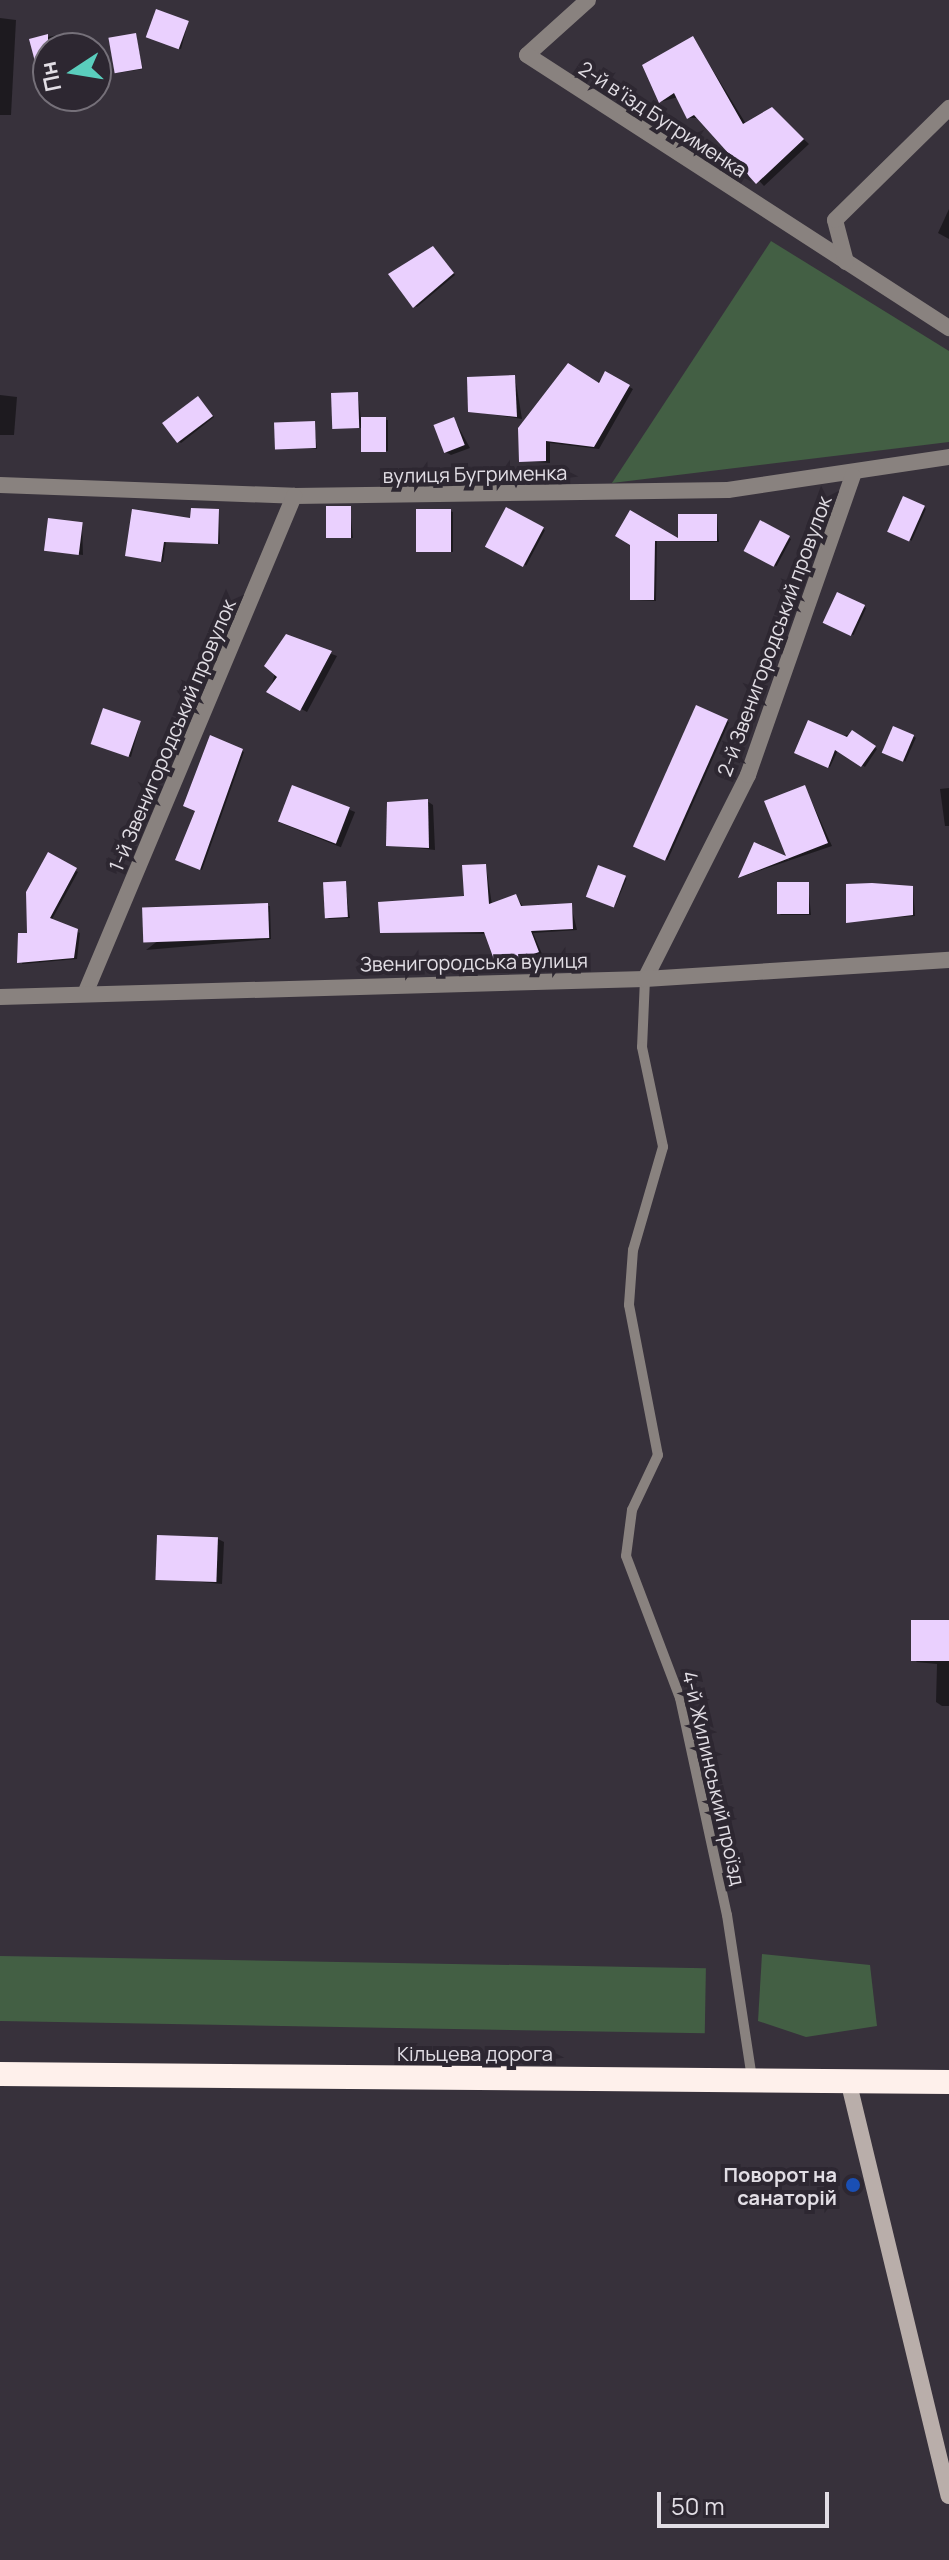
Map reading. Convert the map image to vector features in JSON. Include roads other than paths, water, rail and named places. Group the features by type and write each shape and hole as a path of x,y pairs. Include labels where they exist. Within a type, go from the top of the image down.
{"highway":[{"name":"Кільцева дорога","path":"0,2074 949,2082"}],"street":[{"name":"2-й в'їзд Бугрименка","path":"588,0 527,55 846,262"},
{"path":"949,108 835,220 846,262 949,328"},
{"name":"вулиця Бугрименка","path":"0,485 294,496 728,490 853,476 949,457"},
{"name":"2-й Звенигородський провулок","path":"645,979 748,775 853,476"},
{"name":"1-й Звенигородський провулок","path":"87,989 294,496"},
{"name":"Звенигородська вулиця","path":"0,997 87,989 645,979 949,960"},
{"path":"848,2080 949,2496"}],"lane":[{"name":"4-й Жилинський проїзд","path":"645,979 642,1047 663,1147 633,1250 629,1305 658,1455 632,1510 626,1556 680,1698 727,1915 752,2079"}],"place":[{"name":"Поворот на санаторій","path":"853,2185"}]}
